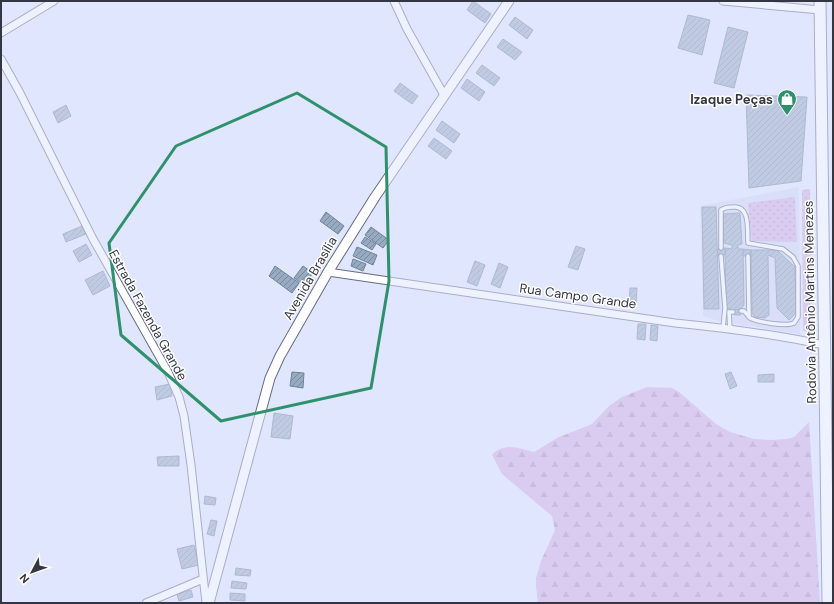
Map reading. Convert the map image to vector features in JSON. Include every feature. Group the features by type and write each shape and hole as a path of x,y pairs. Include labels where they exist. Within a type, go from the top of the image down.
{"main road":[{"name":"Avenida Brasília","path":"209,603 270,378 280,356 328,272 375,197 510,1"},
{"name":"Rodovia Antônio Martins Menezes","path":"820,5 828,603"}],"street":[{"path":"1,33 54,1"},
{"path":"394,1 444,95"},
{"path":"723,1 820,5"},
{"name":"Estrada Fazenda Grande","path":"1,59 24,100 93,239 174,384 185,423 206,603"},
{"name":"Rua Campo Grande","path":"328,272 675,323 726,329 824,345"},
{"path":"146,603 203,579"}],"lane":[{"path":"721,248 721,212 724,208 737,206 745,211 748,249"},
{"path":"741,311 744,311 749,317 764,322 792,324 798,317 798,266 793,257 783,249 748,243"},
{"path":"721,256 726,329"},
{"path":"748,256 749,317"},
{"path":"726,329 729,312 734,312"}],"highlighted area":[{"path":"297,93 386,147 389,281 371,388 221,421 121,335 109,243 176,146"}],"shaded area":[{"path":"799,187 800,334 718,321 703,316 700,206"}],"green space":[{"path":"810,189 813,333 803,331 802,190"},
{"path":"795,197 797,242 752,241 748,203"},
{"path":"647,387 672,388 679,392 716,424 730,432 754,439 771,440 794,437 809,422 820,603 538,603 536,578 541,561 555,530 552,516 502,474 492,455 501,448 506,447 534,452 559,437 592,424 609,406 622,397"}],"building":[{"path":"473,1 491,14 485,23 467,10"},
{"path":"688,15 710,20 702,55 678,48"},
{"path":"515,17 533,30 527,39 509,25"},
{"path":"728,27 748,32 734,88 714,83"},
{"path":"503,39 522,52 515,60 497,47"},
{"path":"482,65 500,78 494,86 476,73"},
{"path":"467,79 485,92 479,101 461,88"},
{"path":"400,83 418,96 412,104 394,91"},
{"path":"746,95 807,97 801,181 749,188"},
{"path":"66,105 71,116 58,123 53,112"},
{"path":"442,121 460,134 454,143 436,130"},
{"path":"434,138 452,151 446,159 428,146"},
{"path":"702,207 716,207 719,309 704,309"},
{"path":"326,212 344,226 338,234 320,221"},
{"path":"740,213 742,244 738,245 738,249 743,249 744,305 741,309 733,310 726,308 725,248 732,249 732,245 724,243 723,214"},
{"path":"82,226 86,234 66,242 63,234"},
{"path":"371,227 389,240 383,248 365,235"},
{"path":"365,237 376,244 372,250 361,243"},
{"path":"86,244 92,255 79,262 73,251"},
{"path":"576,246 585,249 578,270 568,267"},
{"path":"357,247 377,255 373,265 353,256"},
{"path":"725,248 725,255 718,255 717,249"},
{"path":"743,249 751,250 751,256 743,256"},
{"path":"751,250 777,250 795,267 796,313 789,320 777,308 775,258 768,255 769,315 765,318 755,317 752,313"},
{"path":"353,259 366,264 363,271 351,266"},
{"path":"475,261 485,265 477,286 467,282"},
{"path":"499,263 508,267 500,288 491,284"},
{"path":"275,266 299,283 292,293 269,276"},
{"path":"303,266 313,273 304,285 294,278"},
{"path":"103,271 110,286 93,295 85,280"},
{"path":"630,288 637,288 636,304 629,303"},
{"path":"741,309 741,315 735,315 733,310"},
{"path":"638,324 646,324 645,340 637,339"},
{"path":"651,325 658,326 657,341 650,340"},
{"path":"292,372 304,373 303,388 290,386"},
{"path":"731,372 737,386 730,389 725,374"},
{"path":"774,374 774,382 758,382 758,375"},
{"path":"170,384 172,396 157,400 155,387"},
{"path":"274,413 293,416 290,439 271,437"},
{"path":"179,456 179,466 158,466 157,457"},
{"path":"205,496 216,498 215,505 204,504"},
{"path":"211,520 217,521 214,536 207,534"},
{"path":"194,545 199,565 182,569 177,549"},
{"path":"236,568 251,570 250,576 235,575"},
{"path":"232,581 247,583 246,589 231,588"},
{"path":"191,590 193,597 179,601 177,594"},
{"path":"230,593 245,594 245,601 230,600"}],"place":[{"name":"Izaque Peças","path":"787,116"}]}
